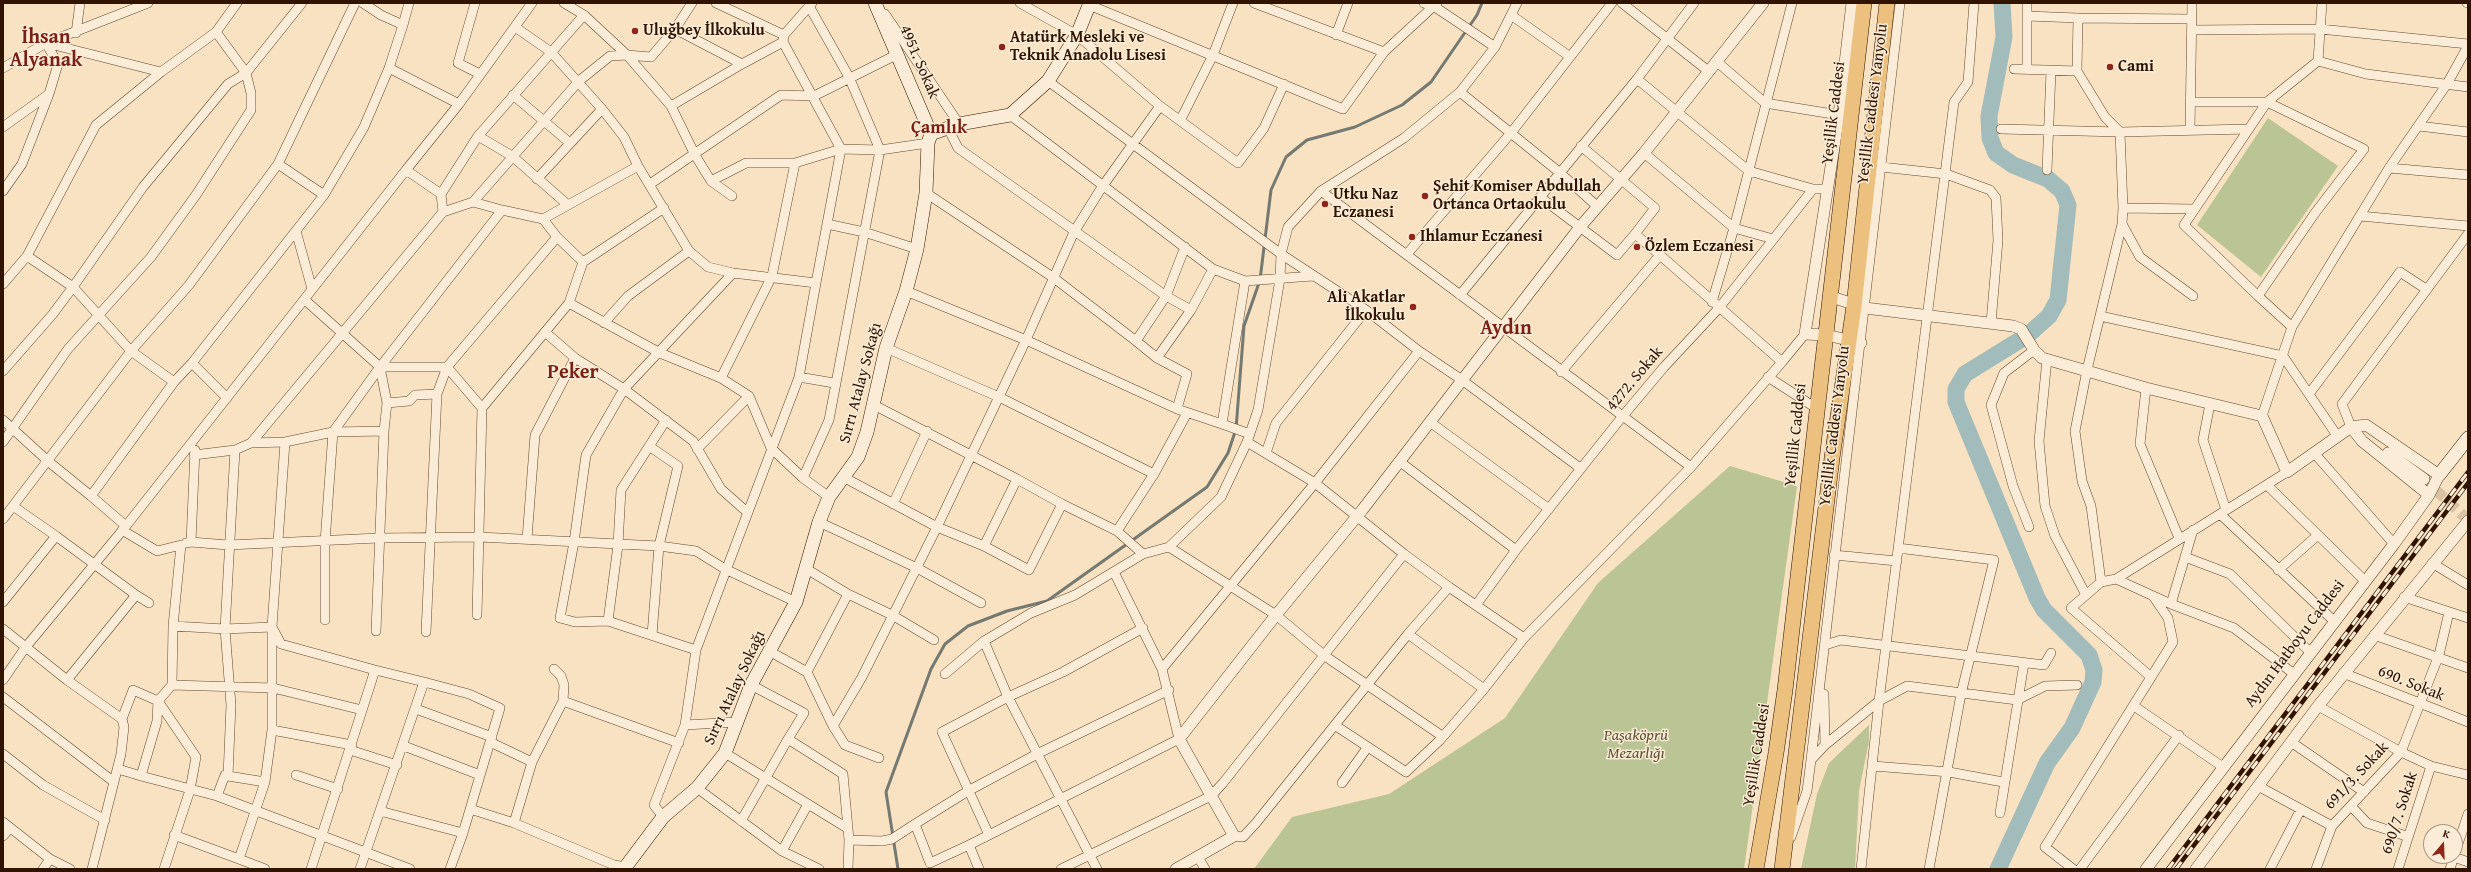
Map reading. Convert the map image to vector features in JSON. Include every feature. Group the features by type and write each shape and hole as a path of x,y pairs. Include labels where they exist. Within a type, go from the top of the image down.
{"highway":[{"name":"Yeşillik Caddesi","path":"1756,869 1784,697 1813,456 1816,408 1832,297 1864,3"},
{"path":"1782,869 1786,849 1832,458 1855,342 1887,3"}],"main road":[{"name":"4951. Sokak","path":"876,3 898,54 929,138"},
{"path":"929,138 953,126 1010,115 1048,82 1077,35 1090,4"},
{"name":"Sırrı Atalay Sokağı","path":"625,868 663,817 697,788 725,753 751,685 796,602 819,522 829,497 845,478 858,457 867,432 872,404 886,348 906,291 917,249 926,193 929,138"},
{"name":"Aydın Hatboyu Caddesi","path":"2439,475 2468,438"}],"street":[{"path":"76,33 80,3"},
{"path":"3,68 46,43 76,33 148,3"},
{"path":"3,284 27,256 96,125 161,72 216,32 237,3"},
{"path":"3,371 52,315 143,187 228,84 246,73 302,3"},
{"path":"3,519 49,462 132,351 189,285 278,164 355,3"},
{"path":"363,3 381,15 403,25"},
{"path":"91,496 174,382 192,364 324,195 364,127 389,68 409,3"},
{"path":"475,3 458,63 480,74"},
{"path":"3,680 26,648 196,438 459,104 532,3"},
{"path":"564,3 584,15 627,55 671,106 695,155 710,181 732,196"},
{"path":"251,443 443,212 473,202 543,120 579,81 610,56 627,55 651,57 675,29 692,3"},
{"path":"663,817 654,805 685,725 696,650 799,377 841,149 784,38 716,3"},
{"path":"876,3 953,126 958,148 1166,296 1191,310"},
{"path":"1020,3 1077,35 1160,106 1181,119 1238,163 1264,128 1284,84"},
{"path":"1181,119 1213,55 1233,3"},
{"path":"1254,3 1384,52"},
{"path":"1336,35 1348,3"},
{"path":"1424,3 1436,5 1495,47"},
{"path":"945,674 984,641 1031,613 1075,595 1143,554 1169,547 1222,497 1248,438 1258,410 1280,279 1281,254 1288,227 1321,191 1404,138 1460,92 1495,47 1517,3"},
{"path":"1407,254 1511,132 1612,3"},
{"path":"1622,3 1707,70"},
{"path":"1460,295 1559,172 1637,79 1666,38 1694,3"},
{"path":"915,824 930,863 969,845 1179,739 1276,615 1357,516 1504,328 1580,227 1644,153 1707,70 1763,3"},
{"path":"1712,302 1734,228 1792,3"},
{"path":"1336,726 1367,748 1406,772 1442,736 1484,689 1524,638 1691,467 1805,334 1839,115 1852,3"},
{"name":"Yeşillik Caddesi Yanyolu","path":"1859,307 1881,167 1900,3"},
{"path":"1861,869 1860,864 1873,766 1885,645 1954,102 1968,82 1974,3"},
{"path":"2027,3 2027,70"},
{"path":"2190,130 2192,3"},
{"path":"2292,327 2184,225 2267,102 2318,61 2322,3"},
{"path":"1090,4 1343,109 1384,52 1436,5"},
{"path":"671,106 784,38 811,5 849,77 880,150 834,383 829,420 803,478"},
{"path":"443,212 441,194 478,136 584,15"},
{"path":"1511,15 1569,56"},
{"path":"2027,16 2192,19"},
{"path":"2078,18 2077,71 2105,117 2120,132 2123,208 2122,224 2087,370 2075,431 2082,481 2091,506 2101,582"},
{"path":"515,27 551,52 579,81 624,137 638,166 689,251 708,267 733,273 772,276 816,283"},
{"path":"675,29 742,64"},
{"path":"2192,30 2320,29 2468,45 2447,84 2389,168 2292,327 2262,416 2287,472"},
{"path":"3,442 14,429 68,349 151,257 196,194 251,110 252,93 246,73 216,32"},
{"path":"46,43 161,72"},
{"path":"3,191 22,164 49,94 58,64 46,43"},
{"path":"650,184 695,155 781,95 814,96 849,77 898,54"},
{"path":"1716,61 1765,103 1839,115"},
{"path":"2318,61 2366,74 2468,87"},
{"path":"389,68 459,104"},
{"path":"2014,69 2077,71"},
{"path":"2046,170 2051,71"},
{"path":"1637,79 1749,171 1813,189 1828,189"},
{"path":"1048,82 1281,254 1366,310 1419,352 1462,380 1580,468"},
{"path":"1460,92 1511,132 1598,206"},
{"path":"3,127 49,94"},
{"path":"513,95 570,143"},
{"path":"2190,102 2267,102 2364,150 2315,213 2258,296"},
{"path":"833,726 862,677 938,526 1026,340 1074,232 1102,187 1160,106"},
{"path":"537,179 602,109"},
{"path":"1010,115 1102,187 1213,269 1245,281 1313,276"},
{"path":"2418,126 2468,132"},
{"path":"2001,129 2120,132 2249,130"},
{"path":"478,136 512,156 568,206"},
{"path":"710,181 746,163 795,163 841,149 880,150 929,138"},
{"path":"1540,197 1617,255 1635,234 1655,208 1622,178 1581,146"},
{"path":"1644,153 1734,228 1773,239"},
{"path":"721,378 772,276 795,163"},
{"path":"278,164 324,195"},
{"path":"543,219 638,166"},
{"path":"1881,167 1946,174 1990,190 1996,198 1998,240 1991,323"},
{"path":"2389,168 2468,175"},
{"path":"406,170 441,194"},
{"name":"4272. Sokak","path":"1476,605 1516,550 1580,468 1664,367 1719,308 1813,189"},
{"path":"1321,191 1407,254 1561,372 1691,467"},
{"path":"926,193 1054,278 1157,358 1188,374 1178,409"},
{"path":"473,202 543,219 557,237 582,262"},
{"path":"477,615 482,408 569,303 582,262 664,208"},
{"path":"2123,208 2195,209"},
{"path":"325,620 325,542 333,432 380,367 502,210"},
{"path":"2360,216 2468,226"},
{"path":"827,224 864,232 917,249"},
{"path":"2122,224 2140,257 2193,296"},
{"path":"296,231 312,289"},
{"path":"1635,234 1782,362"},
{"path":"2429,495 2362,441 2351,427 2342,404 2468,234"},
{"path":"426,632 429,538 437,394 447,367 557,237"},
{"path":"1136,342 1166,296 1185,247"},
{"path":"604,323 628,296 689,251"},
{"path":"1561,372 1660,255"},
{"path":"27,256 72,287 132,351 174,382"},
{"path":"1157,358 1191,310 1213,269"},
{"path":"2309,394 2400,272 2426,289"},
{"path":"696,650 608,621 575,622 560,618 574,542 586,455 624,389 660,353 733,273"},
{"path":"1222,424 1245,281"},
{"path":"906,291 1026,340 1187,413 1222,424 1248,438 1266,453 1315,483 1404,554 1449,587 1524,638"},
{"path":"1832,297 1859,307 2013,326 2021,329 2033,348 2047,359 2146,388 2262,416"},
{"path":"305,300 380,367 387,403 384,431 376,631"},
{"path":"569,303 660,353 721,378 749,396 771,448 803,478 829,497"},
{"path":"1266,453 1276,423 1366,310"},
{"path":"2100,316 2283,356 2338,437"},
{"path":"545,332 575,358 624,389 693,441 721,489 747,512"},
{"path":"1805,334 1826,335 1855,342"},
{"name":"Yeşillik Caddesi Yanyolu","path":"1786,849 1807,791 1823,659 1855,342"},
{"path":"886,348 999,397 1154,474"},
{"path":"2029,527 2013,486 1992,405 2004,373 2033,348"},
{"path":"1162,669 1315,483 1419,352"},
{"path":"527,539 535,435 575,358"},
{"path":"2047,359 2039,441 2045,506 2055,536 2086,595"},
{"path":"192,364 227,398"},
{"path":"380,367 447,367 482,408"},
{"path":"799,377 834,383"},
{"path":"1768,377 1816,408"},
{"path":"2146,388 2140,444 2179,538"},
{"path":"387,403 409,401 415,395 437,394"},
{"path":"697,450 749,396"},
{"path":"872,404 972,454 1062,504 1117,531 1143,554"},
{"path":"2210,404 2203,440 2223,512 2278,570 2334,621"},
{"path":"1117,531 1154,474 1187,413"},
{"path":"3,420 49,462 91,496 124,528 158,551 191,542 228,545 325,542 379,538 479,537 659,546 696,551 725,570 796,602"},
{"path":"608,621 618,545 621,490 666,420"},
{"path":"1430,422 1549,509"},
{"path":"2151,677 2071,608 2101,582 2116,579 2179,538 2315,454 2351,427 2366,424 2439,475"},
{"path":"2351,427 2424,479"},
{"path":"194,455 235,450 251,443 285,442 333,432 384,431"},
{"path":"894,504 927,431"},
{"path":"191,542 196,438"},
{"path":"239,859 265,782 272,730 272,627 285,442"},
{"path":"649,446 678,466 659,546 652,635"},
{"path":"228,776 231,705 225,629 228,545 235,450"},
{"path":"2315,454 2394,544"},
{"path":"1399,461 1516,550"},
{"name":"Aydın Hatboyu Caddesi","path":"2146,869 2310,652 2394,544 2429,495 2439,475"},
{"path":"845,478 894,504 938,526 984,546 1029,570 1062,504"},
{"path":"984,546 1017,479"},
{"path":"2267,485 2365,581"},
{"path":"13,506 149,603"},
{"path":"819,522 917,568 981,603"},
{"path":"2196,869 2343,673 2432,563 2467,525"},
{"path":"2171,604 2193,530"},
{"path":"2278,570 2318,535"},
{"path":"3,602 56,536"},
{"path":"141,776 157,721 158,701 172,685 173,626 181,545"},
{"path":"1169,547 1276,615 1325,656 1442,736"},
{"path":"1898,548 1994,560 1961,694 1948,772 1929,869"},
{"path":"1061,869 1210,796 1325,656 1404,554"},
{"path":"1834,555 1896,561"},
{"path":"2185,557 2230,574 2310,652"},
{"path":"2432,563 2468,585"},
{"path":"805,568 848,594 892,615 934,640"},
{"path":"1114,572 1162,669 1169,690 1179,739 1234,836"},
{"path":"2116,579 2171,604 2234,628 2294,674"},
{"path":"1176,869 1234,836 1243,836 1256,823 1336,726 1408,634 1449,587"},
{"path":"807,672 848,594"},
{"path":"67,680 136,595"},
{"path":"2070,868 2045,847 2173,642 2168,618 2153,596"},
{"path":"2404,597 2468,618"},
{"name":"691/3. Sokak","path":"2316,869 2332,826 2401,752 2418,704 2438,657 2449,612"},
{"path":"173,626 225,629 272,627"},
{"path":"272,627 281,644 469,694 500,708 463,833 450,869"},
{"path":"989,835 942,732 1008,697 1063,672 1143,628"},
{"path":"3,629 67,680 122,719"},
{"path":"1408,634 1484,689"},
{"path":"2374,635 2468,668"},
{"path":"1824,645 1841,640 2044,665 2051,653"},
{"path":"984,641 1008,697 1039,753 1097,869"},
{"path":"769,651 807,672 833,726 845,745 879,758"},
{"path":"1823,659 1825,744"},
{"path":"2000,813 2003,782 2024,663"},
{"path":"514,823 532,762 563,701 564,685 561,676 554,669"},
{"path":"311,869 338,789 375,670"},
{"name":"690. Sokak","path":"2343,673 2418,704 2468,722"},
{"path":"360,869 404,746 424,682"},
{"path":"172,685 273,688 362,710"},
{"path":"741,821 804,713 751,685"},
{"path":"1811,760 1825,744 1879,701 1907,686 2017,700 2045,686 2077,686"},
{"path":"92,869 118,769 124,728 122,719 133,690 158,701 196,756 190,790 164,869"},
{"path":"849,840 882,841 892,839 968,791 1039,753 1169,690"},
{"path":"3,697 114,782"},
{"path":"563,701 679,743"},
{"path":"2134,706 2223,767"},
{"path":"2318,706 2401,752 2431,766 2468,775"},
{"path":"416,709 491,740 532,762"},
{"path":"685,725 738,722"},
{"path":"272,730 351,747 397,765"},
{"path":"2080,869 2178,735"},
{"path":"788,739 843,774 849,840 848,869"},
{"path":"2291,742 2364,792"},
{"path":"404,746 480,775"},
{"path":"1342,784 1367,748"},
{"path":"725,753 847,828"},
{"path":"3,754 43,785 105,820"},
{"path":"1873,766 1948,772 2003,782"},
{"name":"690/7. Sokak","path":"2398,869 2406,836 2431,766"},
{"path":"118,769 190,790 217,796 255,812 410,869"},
{"path":"217,796 224,775 265,782"},
{"path":"296,775 338,789"},
{"path":"2258,786 2332,826"},
{"path":"697,788 782,850 819,869"},
{"path":"782,850 808,804"},
{"path":"2351,806 2366,822 2406,836"},
{"path":"470,809 514,823 614,865 625,868"},
{"path":"2270,869 2301,809"},
{"path":"380,811 463,833"},
{"path":"2463,829 2468,814"},
{"path":"3,836 7,825 50,859 70,869"},
{"path":"174,835 265,869"},
{"path":"969,845 979,869"},
{"path":"1198,856 1205,869"},
{"path":"43,869 50,859"}],"green space":[{"path":"2268,118 2338,166 2261,277 2197,225"},
{"name":"Paşaköprü Mezarlığı","path":"1730,466 1797,486 1744,869 1254,869 1292,817 1389,794 1505,718 1598,583"},
{"path":"1869,725 1869,741 1859,791 1855,869 1801,869 1817,794 1829,763"}],"waterway":[{"path":"898,869 886,792 931,669 945,644 968,626 1007,611 1047,601 1207,487 1228,453 1236,429 1244,326 1260,280 1271,190 1286,157 1307,140 1355,127 1402,105 1431,82 1477,15 1482,3"},
{"path":"1998,869 2047,763 2072,728 2093,682 2094,670 2089,655 2044,610 2037,598 1956,402 1956,389 1965,374 2028,335 2049,316 2058,300 2068,205 2062,191 2048,179 2013,165 1996,153 1990,138 1989,116 2004,37 2002,3"}],"tunnel":[{"path":"2424,479 2468,520"}],"railway":[{"path":"2168,869 2468,472"},
{"path":"2176,869 2468,483"}],"place":[{"name":"Uluğbey İlkokulu","path":"635,31"},
{"name":"Atatürk Mesleki ve Teknik Anadolu Lisesi","path":"1002,47"},
{"name":"Cami","path":"2110,67"},
{"name":"Şehit Komiser Abdullah Ortanca Ortaokulu","path":"1425,196"},
{"name":"Utku Naz Eczanesi","path":"1325,204"},
{"name":"Ihlamur Eczanesi","path":"1412,237"},
{"name":"Özlem Eczanesi","path":"1637,247"},
{"name":"Ali Akatlar İlkokulu","path":"1413,307"}],"district":[{"name":"İhsan Alyanak","path":"46,50"},
{"name":"Çamlık","path":"939,128"},
{"name":"Aydın","path":"1506,329"},
{"name":"Peker","path":"573,373"}]}
